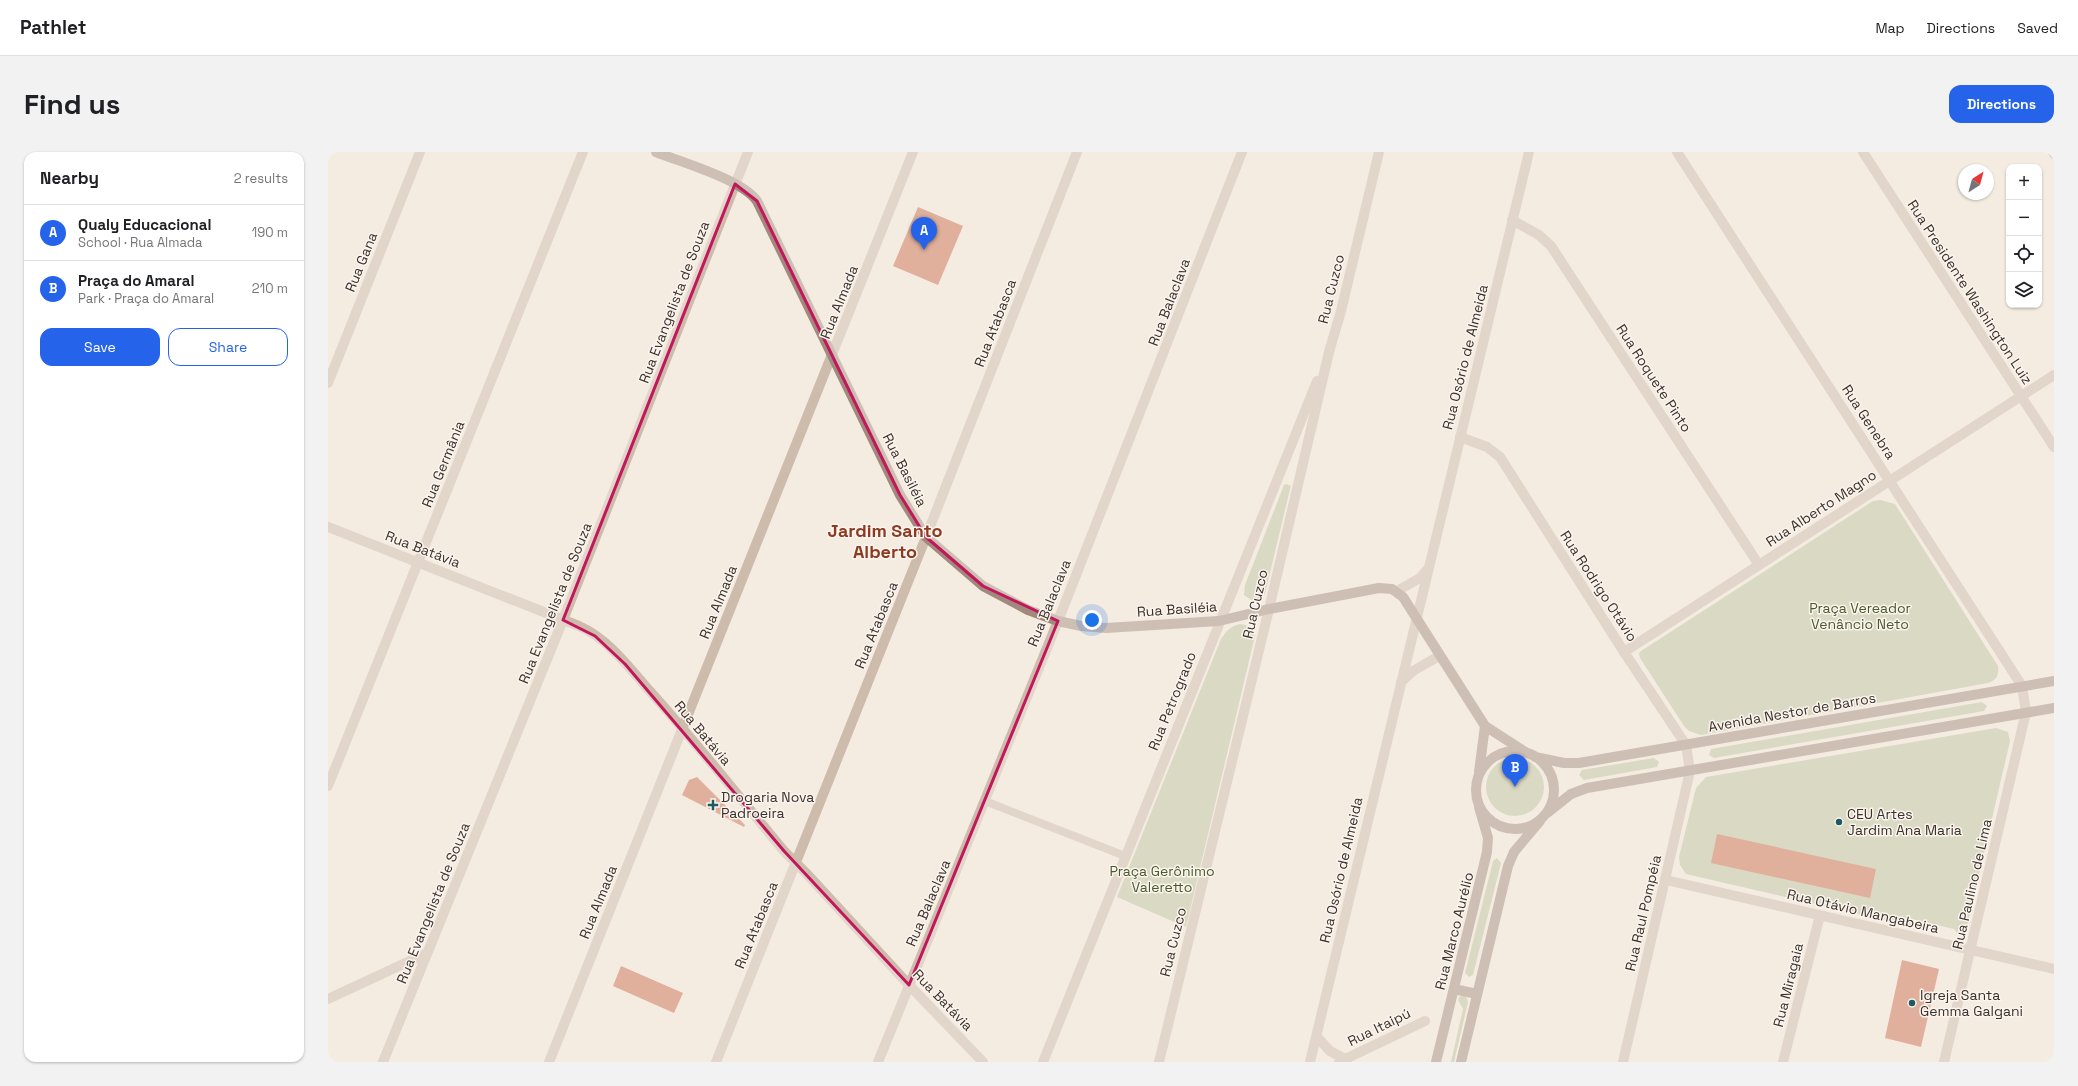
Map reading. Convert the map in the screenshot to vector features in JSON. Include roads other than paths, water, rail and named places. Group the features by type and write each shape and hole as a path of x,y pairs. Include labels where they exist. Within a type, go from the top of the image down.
{"street":[{"name":"Rua Gana","path":"328,383 420,152"},
{"name":"Rua Germânia","path":"328,786 583,152"},
{"name":"Rua Basiléia","path":"656,152 735,184 752,194 757,201 900,494 926,537 983,586 1028,610 1058,621 1081,626 1106,628 1219,621 1269,609 1379,588 1398,591"},
{"name":"Rua Evangelista de Souza","path":"382,1062 563,620 748,152"},
{"name":"Rua Almada","path":"549,1062 833,356 913,152"},
{"name":"Rua Atabasca","path":"716,1062 926,537 1077,152"},
{"name":"Rua Balaclava","path":"878,1062 986,801 1058,621 1242,152"},
{"name":"Rua Cuzco","path":"1159,1062 1269,609 1329,352 1341,311 1379,152"},
{"name":"Rua Osório de Almeida","path":"1310,1062 1529,152"},
{"name":"Rua Genebra","path":"1677,152 2022,686 2026,712"},
{"name":"Rua Presidente Washington Luiz","path":"1863,152 2054,447"},
{"name":"Rua Roquete Pinto","path":"1512,220 1539,235 1551,246 1759,565"},
{"name":"Rua Petrogrado","path":"1042,1062 1329,352"},
{"name":"Rua Alberto Magno","path":"1624,652 2054,375"},
{"name":"Rua Rodrigo Otávio","path":"1460,437 1487,447 1500,457 1624,652 1686,745 1690,771"},
{"name":"Rua Batávia","path":"328,528 586,629 604,643 625,664 683,729 784,851 983,1062"},
{"path":"1428,568 1420,578 1398,591 1486,726 1531,755 1547,768 1553,782 1553,798 1547,813"},
{"path":"1400,684 1413,671 1439,656"},
{"name":"Avenida Nestor de Barros","path":"1531,755 1572,764 2054,681"},
{"path":"1461,1062 1508,866 1514,852 1547,813 1571,794 1587,788 2054,708"},
{"name":"Rua Paulino de Lima","path":"1944,1062 2026,712"},
{"path":"1486,726 1475,793 1479,807 1489,820 1506,829 1524,829 1540,821"},
{"path":"1478,775 1488,762 1502,753 1519,751 1531,755"},
{"name":"Rua Raul Pompéia","path":"1623,1062 1690,771"},
{"name":"Rua Marco Aurélio","path":"1436,1062 1487,852 1488,838 1479,807"},
{"name":"Rua Otávio Mangabeira","path":"1666,880 2054,969"},
{"name":"Rua Miragaia","path":"1783,1062 1820,915"},
{"path":"328,999 428,952"},
{"path":"1454,989 1477,994"},
{"name":"Rua Itaipú","path":"1317,1037 1330,1051 1342,1060 1425,1020"}],"lane":[{"path":"986,801 1125,856"}],"place":[{"name":"Qualy Educacional","path":"924,250"},
{"name":"Praça do Amaral","path":"1515,787"},
{"name":"Drogaria Nova Padroeira","path":"713,805"},
{"name":"CEU Artes Jardim Ana Maria","path":"1839,822"},
{"name":"Igreja Santa Gemma Galgani","path":"1912,1003"}],"district":[{"name":"Jardim Santo Alberto","path":"885,540"}],"park label":[{"name":"Praça Vereador Venâncio Neto","path":"1860,616"},
{"name":"Praça Gerônimo Valeretto","path":"1162,880"}]}
